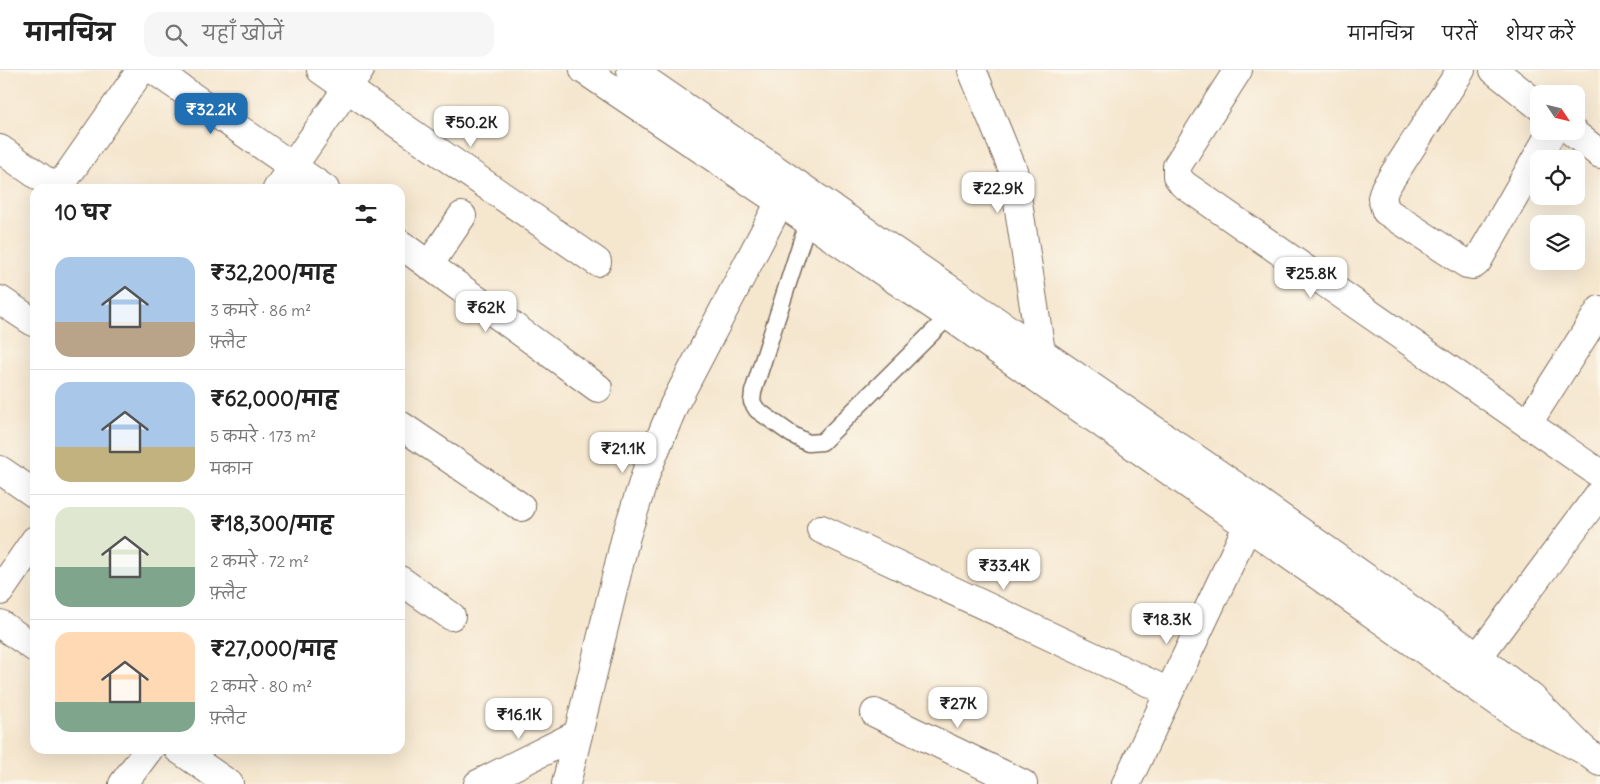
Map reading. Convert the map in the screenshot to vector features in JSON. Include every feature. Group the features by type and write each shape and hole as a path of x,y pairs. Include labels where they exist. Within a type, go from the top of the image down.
{"main road":[{"path":"61,184 141,70"},
{"path":"154,70 318,184"},
{"path":"321,70 353,79 597,262"},
{"path":"584,70 949,316 1518,716 1592,756"},
{"path":"631,70 1243,491 1478,657 1532,698 1592,756"},
{"path":"972,70 1013,170 1041,352"},
{"path":"1238,70 1178,166 1177,176 1183,184 1600,474"},
{"path":"1461,70 1385,188 1382,198 1386,211 1467,264 1473,265 1477,262 1547,140"},
{"path":"1509,75 1530,97"},
{"path":"280,184 353,79"},
{"path":"0,149 51,184"},
{"path":"566,784 626,536 647,470 674,404 780,202"},
{"path":"428,265 462,216"},
{"path":"405,248 598,388"},
{"path":"0,300 30,320"},
{"path":"1528,424 1600,310"},
{"path":"405,427 521,507"},
{"path":"0,470 30,491"},
{"path":"1478,657 1600,493"},
{"path":"1126,784 1248,525"},
{"path":"821,529 1169,692"},
{"path":"0,590 30,547"},
{"path":"405,584 451,616"},
{"path":"0,624 30,645"},
{"path":"875,713 1023,784"},
{"path":"478,784 578,734"},
{"path":"123,784 145,754"},
{"path":"185,754 229,784"}],"lane":[{"path":"808,221 753,392 752,402 757,410 791,434 808,442 822,442 949,316"}]}
